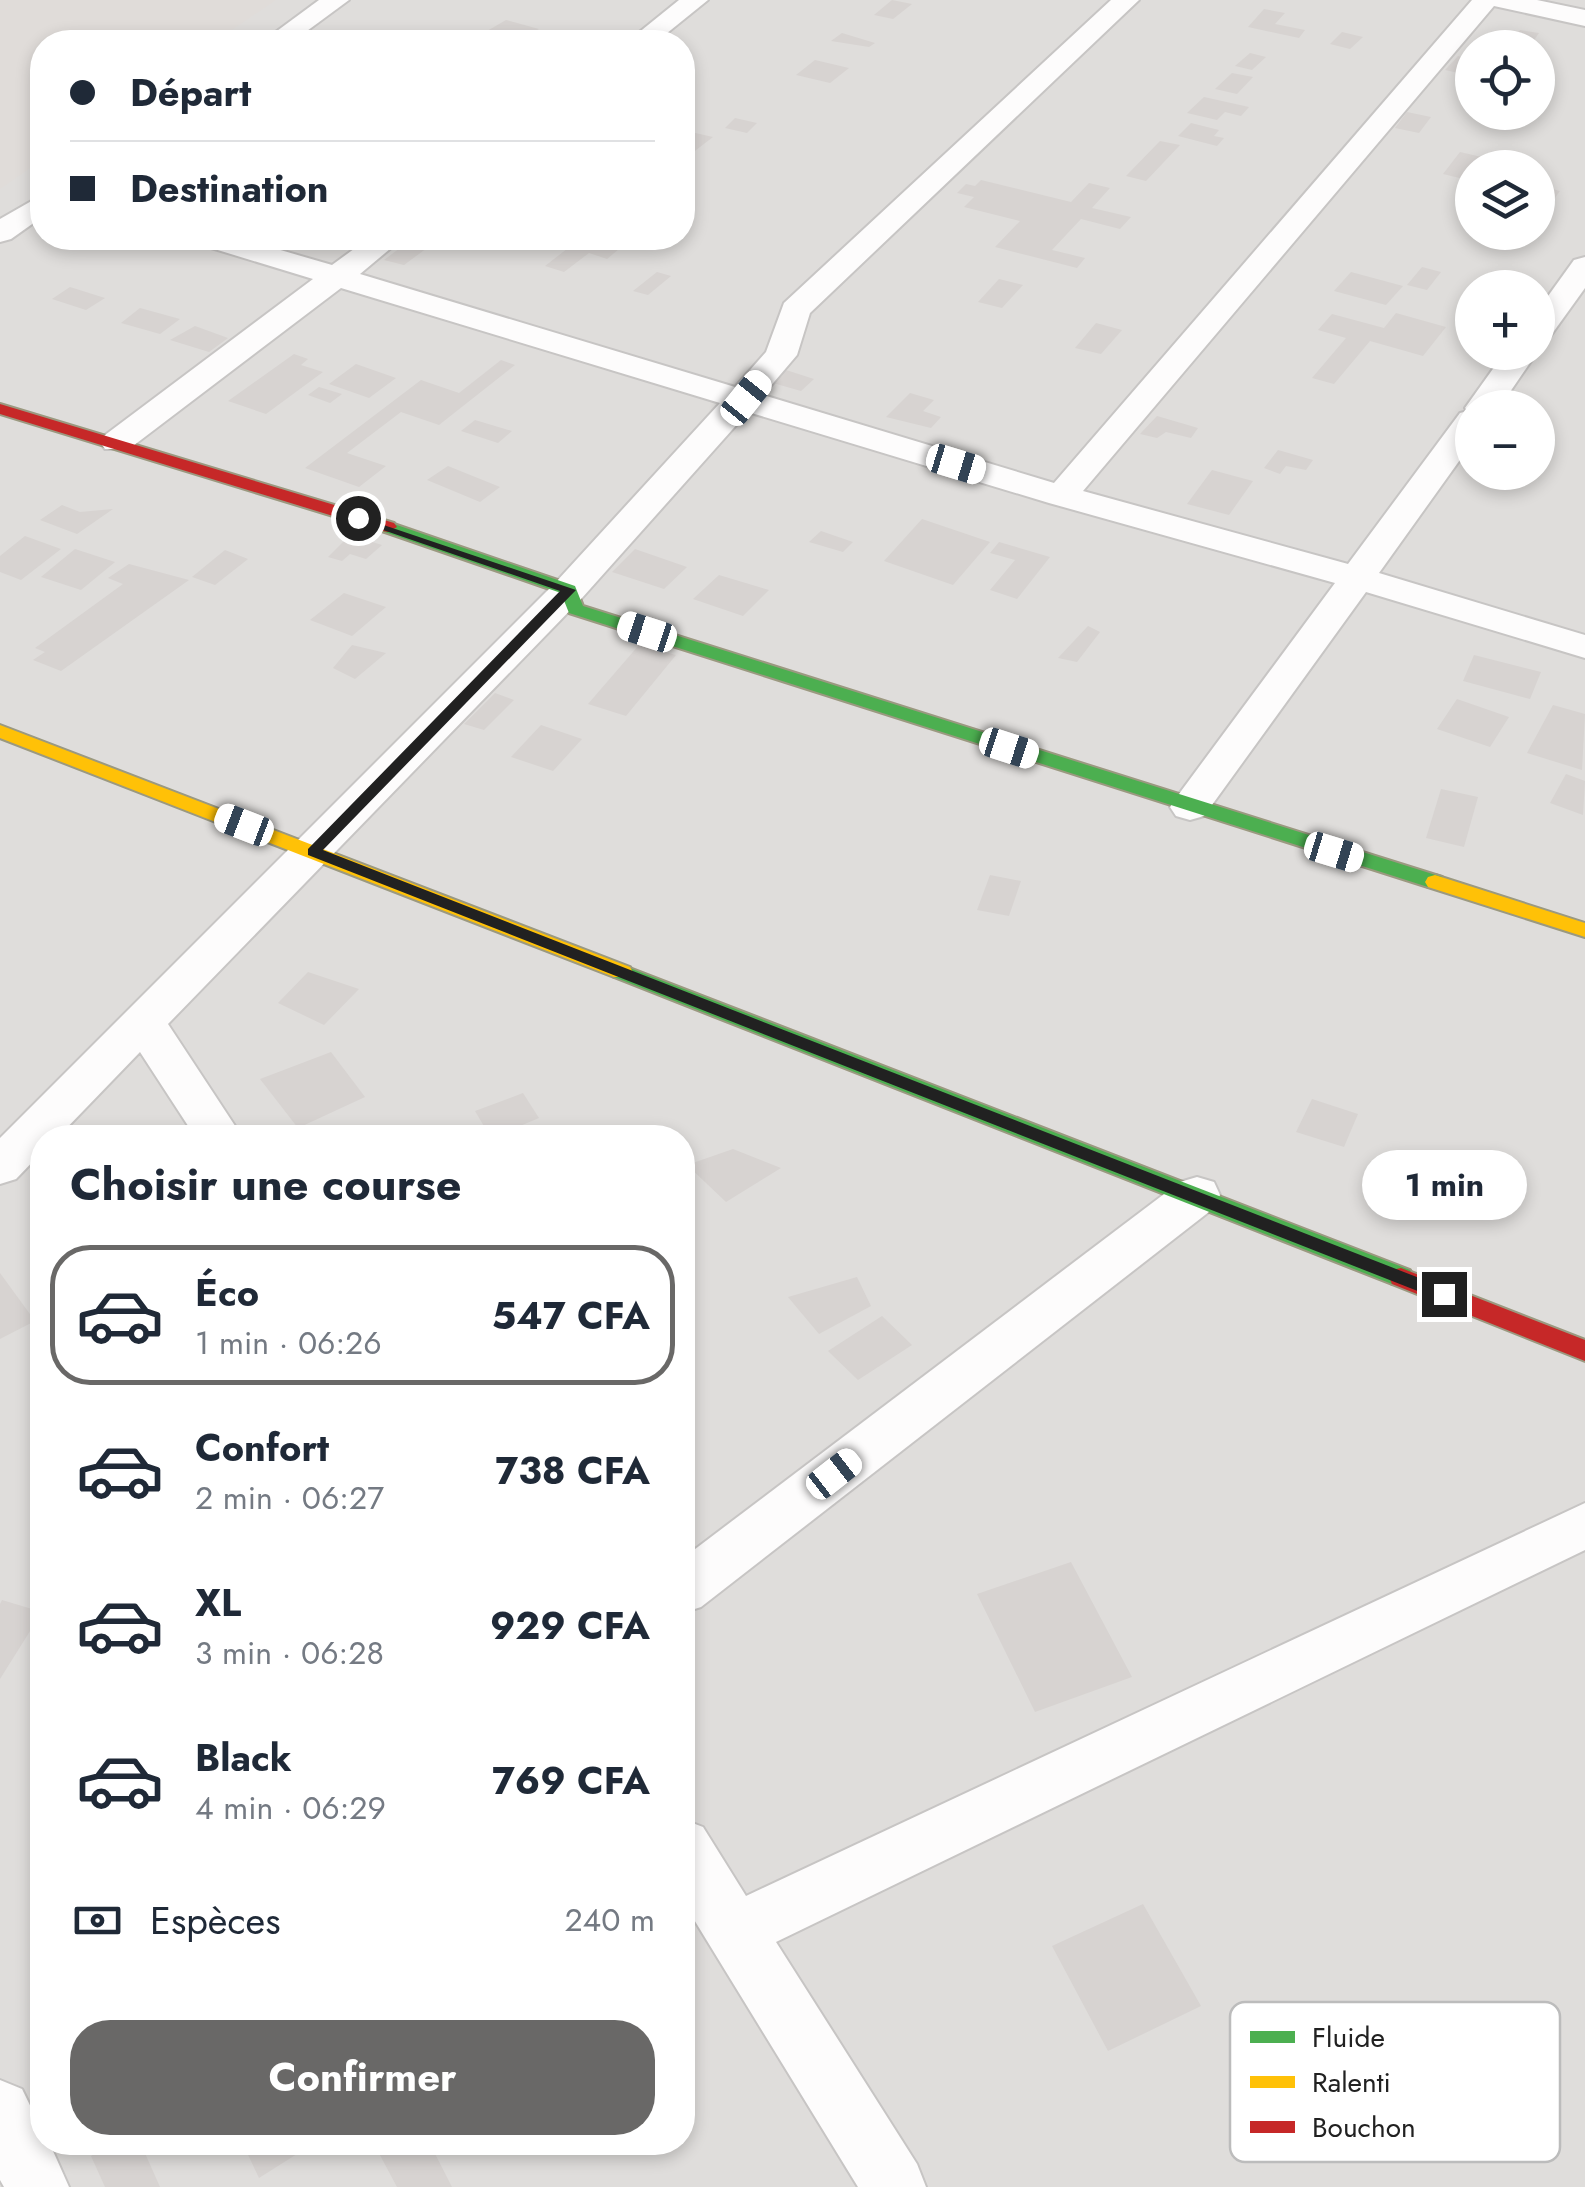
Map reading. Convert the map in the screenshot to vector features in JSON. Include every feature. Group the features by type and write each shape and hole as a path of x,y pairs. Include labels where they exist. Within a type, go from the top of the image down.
{"street":[{"path":"292,30 336,0"},
{"path":"656,30 695,0"},
{"path":"43,1125 569,590 781,355 795,310 1126,0"},
{"path":"1061,496 1486,0"},
{"path":"1500,0 1585,18"},
{"path":"0,233 30,212"},
{"path":"250,250 1061,496 1585,647"},
{"path":"117,442 372,250"},
{"path":"1555,307 1585,266"},
{"path":"0,410 117,442 416,536 569,590"},
{"path":"1190,807 1455,443"},
{"path":"569,590 575,608 1585,930"},
{"path":"0,732 1197,1195 1585,1351"},
{"path":"145,1024 211,1125"},
{"path":"0,1167 30,1137"},
{"path":"695,1580 1197,1195"},
{"path":"736,1931 1585,1525"},
{"path":"695,1866 894,2187"},
{"path":"0,2111 37,2187"}],"shaded area":[{"path":"0,0 1585,0 1585,2187 0,2187"},
{"path":"0,0 276,0 232,30 30,30 30,168 0,189"}],"building":[{"path":"892,0 912,4 893,19 874,15"},
{"path":"1264,9 1285,13 1275,24 1305,30 1299,38 1248,27"},
{"path":"506,20 539,29 537,30 489,30"},
{"path":"1342,32 1363,37 1350,49 1330,44"},
{"path":"842,33 875,43 869,47 831,41"},
{"path":"1250,53 1266,57 1252,70 1235,66"},
{"path":"1455,59 1455,72 1445,70"},
{"path":"815,60 849,68 830,83 796,75"},
{"path":"1232,73 1253,77 1237,94 1215,89"},
{"path":"1204,97 1249,107 1241,116 1225,112 1217,120 1187,113"},
{"path":"1407,112 1431,117 1419,133 1395,128"},
{"path":"735,118 757,123 747,133 725,128"},
{"path":"1191,123 1219,130 1214,136 1224,138 1217,146 1178,136"},
{"path":"695,133 713,137 695,151"},
{"path":"1160,141 1180,145 1146,181 1126,176"},
{"path":"1455,158 1455,177 1443,174"},
{"path":"981,180 1071,202 1089,183 1110,188 1092,208 1131,217 1120,229 1081,219 1052,250 1085,258 1077,268 995,247 1020,221 964,207 974,197 957,193 966,184 975,186"},
{"path":"397,250 424,250 404,265 384,260"},
{"path":"566,250 618,250 607,259 589,253 564,272 545,266"},
{"path":"1422,267 1441,272 1427,290 1407,285"},
{"path":"657,272 671,276 648,295 633,291"},
{"path":"1351,272 1403,286 1386,305 1334,291"},
{"path":"999,279 1023,285 1002,308 978,302"},
{"path":"70,287 105,298 86,310 52,299"},
{"path":"140,308 180,319 160,334 121,323"},
{"path":"1396,313 1446,327 1423,356 1370,341 1334,384 1312,378 1346,338 1318,330 1332,314 1384,328"},
{"path":"1096,323 1122,330 1101,354 1075,348"},
{"path":"195,326 228,338 209,352 170,340"},
{"path":"294,354 308,359 301,365 323,372 266,414 228,401"},
{"path":"501,360 515,365 439,425 401,412 347,453 386,466 359,487 305,468 421,380 459,393"},
{"path":"356,364 396,378 369,398 329,384"},
{"path":"786,370 814,379 801,391 773,383"},
{"path":"319,387 342,394 330,403 308,395"},
{"path":"910,393 934,400 923,411 941,417 931,428 886,417"},
{"path":"1157,416 1198,428 1191,438 1166,432 1157,438 1140,434"},
{"path":"475,420 512,431 498,443 461,431"},
{"path":"1278,450 1313,460 1306,470 1286,466 1280,474 1264,468"},
{"path":"448,466 500,487 480,502 427,480"},
{"path":"1212,470 1253,481 1229,515 1187,504"},
{"path":"62,505 80,512 113,509 77,534 40,520"},
{"path":"922,519 990,542 953,585 884,561"},
{"path":"821,531 853,542 843,552 809,542"},
{"path":"350,535 382,545 366,559 350,554 342,561 328,557"},
{"path":"25,536 61,549 21,580 0,572 0,556"},
{"path":"999,542 1050,557 1017,599 990,590 1015,560 990,553"},
{"path":"75,549 115,562 81,590 41,577"},
{"path":"635,549 687,567 664,589 612,572"},
{"path":"225,550 248,559 215,585 192,577"},
{"path":"129,564 189,580 61,671 33,660 45,652 35,648 123,584 108,578"},
{"path":"719,575 769,590 743,616 693,599"},
{"path":"344,593 386,607 352,636 310,620"},
{"path":"1088,626 1100,632 1077,662 1058,658"},
{"path":"352,645 386,653 355,679 333,668"},
{"path":"639,645 676,655 626,716 588,704"},
{"path":"1474,655 1541,672 1530,699 1463,681"},
{"path":"495,693 514,700 484,730 464,724"},
{"path":"1457,699 1509,717 1490,747 1437,729"},
{"path":"1553,705 1585,714 1582,770 1527,753"},
{"path":"541,725 582,739 553,771 511,757"},
{"path":"1566,774 1585,781 1583,815 1550,803"},
{"path":"1441,789 1478,797 1464,847 1426,838"},
{"path":"990,875 1021,881 1009,916 977,910"},
{"path":"308,972 359,989 324,1025 278,1003"},
{"path":"331,1052 365,1097 304,1125 296,1125 260,1079"},
{"path":"523,1093 539,1118 522,1125 483,1125 475,1111"},
{"path":"1312,1099 1358,1114 1344,1147 1296,1132"},
{"path":"733,1149 781,1168 726,1202 695,1173 695,1162"},
{"path":"0,1273 30,1314 30,1324 0,1339"},
{"path":"857,1277 871,1306 819,1334 788,1297"},
{"path":"882,1316 912,1345 858,1380 828,1351"},
{"path":"1071,1562 1132,1677 1035,1712 977,1594"},
{"path":"2,1600 30,1608 30,1631 0,1679"},
{"path":"1143,1904 1201,2006 1108,2051 1052,1946"},
{"path":"146,2155 160,2187 105,2187 91,2156"},
{"path":"248,2155 295,2155 259,2178"},
{"path":"380,2155 436,2155 452,2187 397,2187"}],"traffic: fast":[{"path":"388,527 569,590 575,609 1435,882"},
{"path":"622,972 1401,1277"}],"traffic: slow":[{"path":"0,731 622,972"},
{"path":"1435,882 1585,930"}],"traffic: jam":[{"path":"0,409 388,527"},
{"path":"1401,1277 1585,1351"}],"route":[{"path":"358,518 569,590 313,852 1444,1294"}]}
